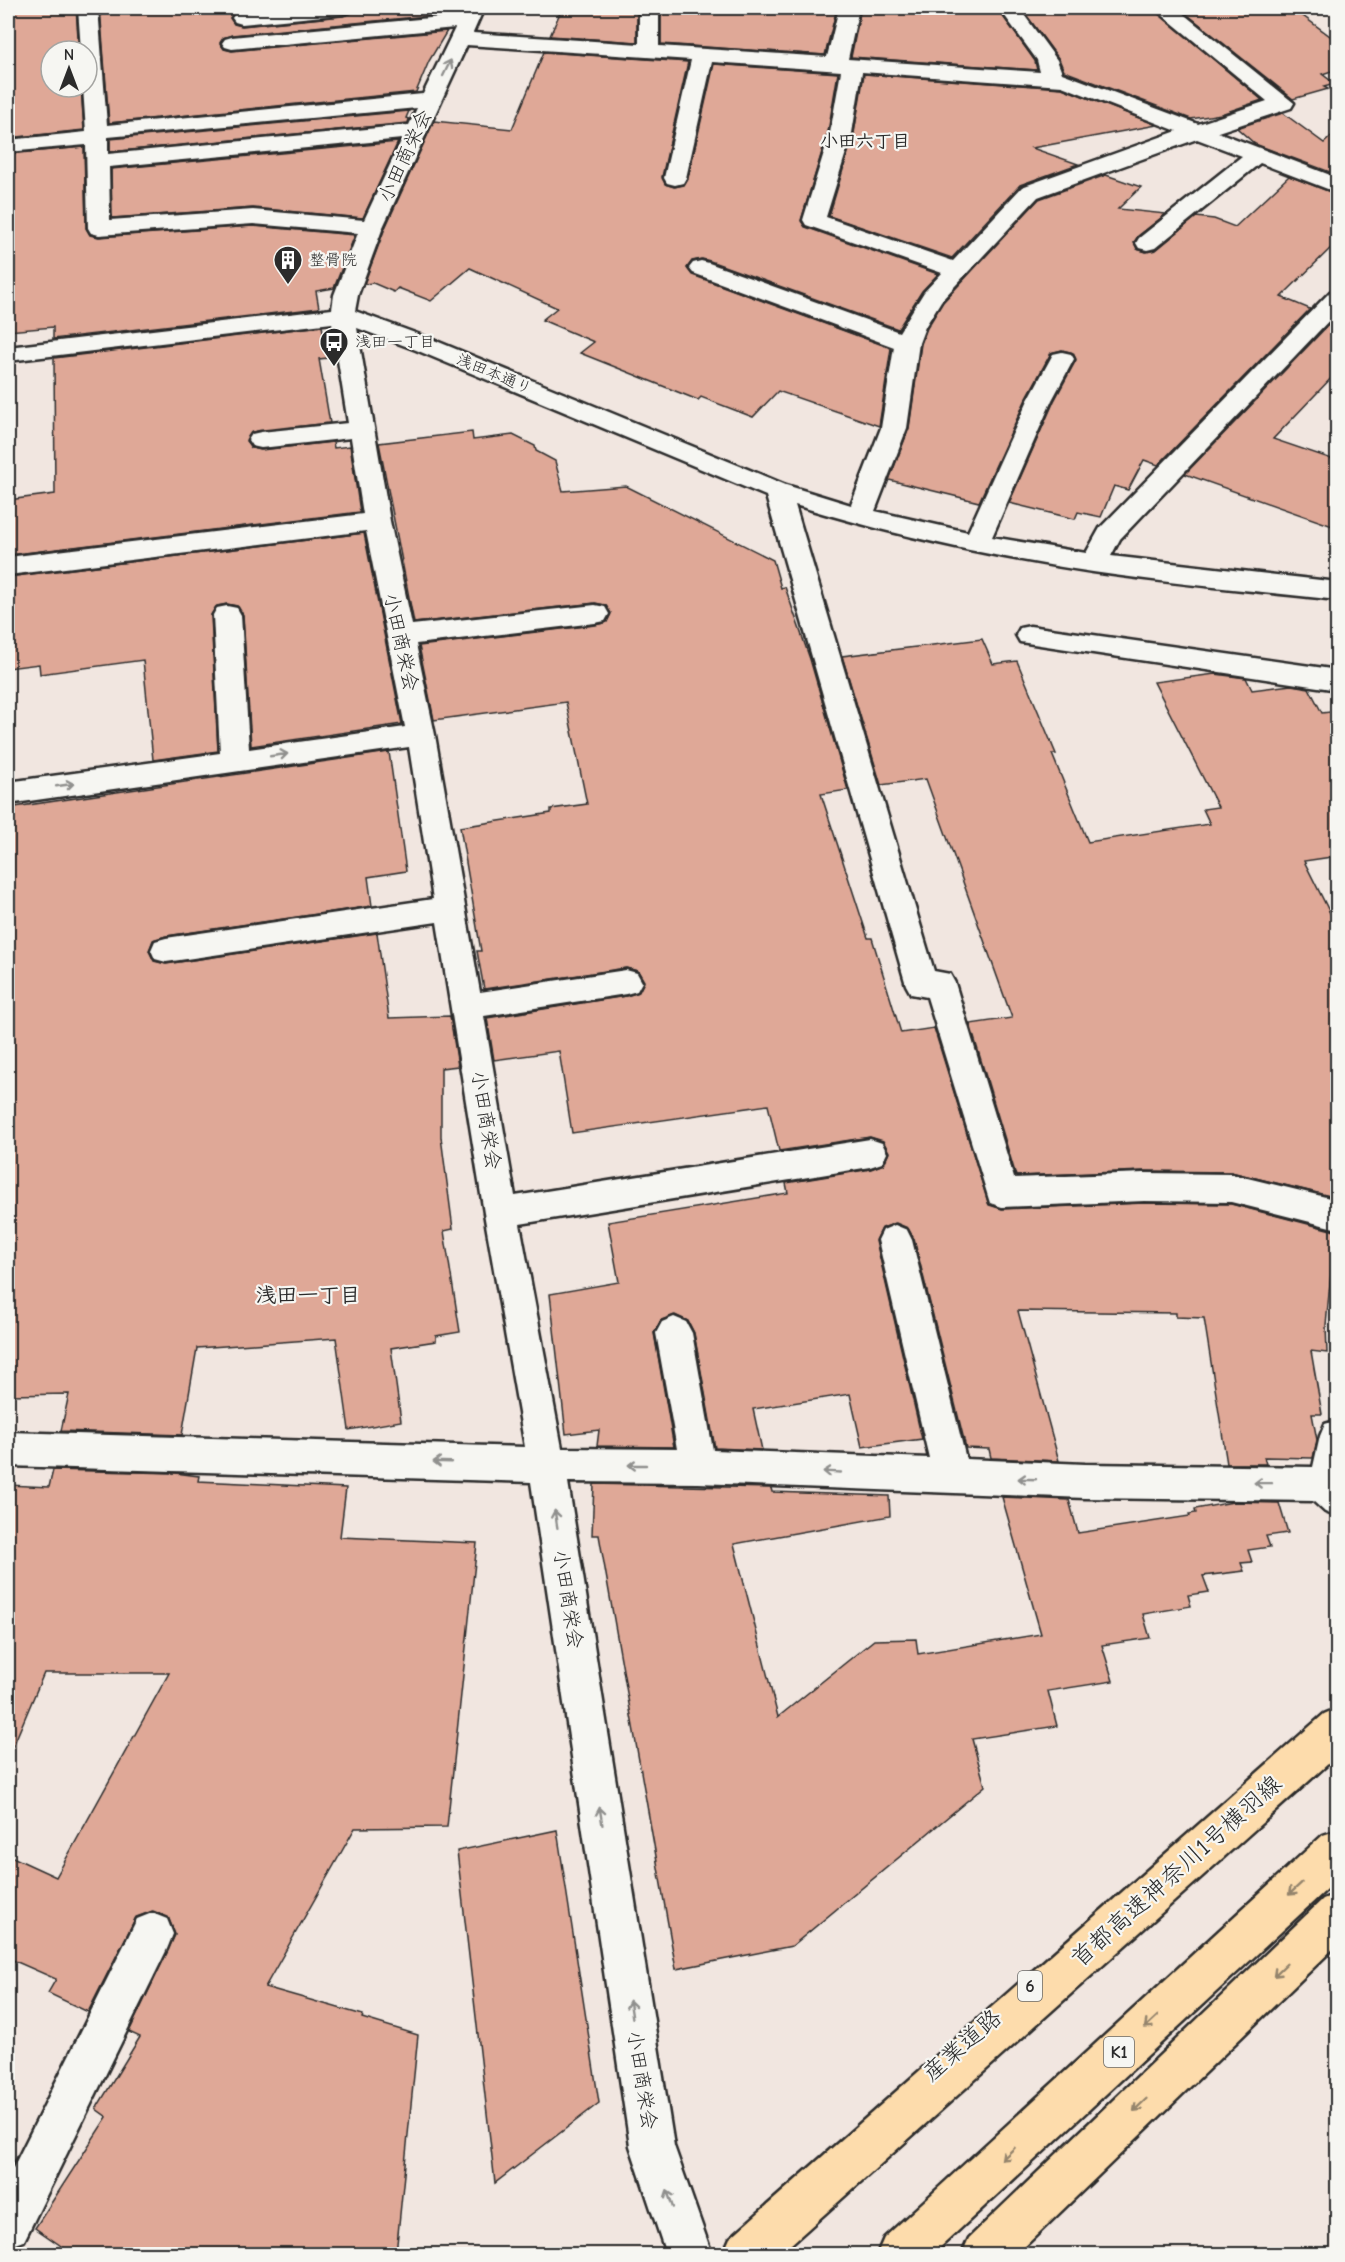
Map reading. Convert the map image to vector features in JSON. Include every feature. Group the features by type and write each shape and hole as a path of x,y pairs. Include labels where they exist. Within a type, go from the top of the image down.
{"main road":[{"name":"産業道路","path":"722,2254 1338,1718"},
{"name":"首都高速神奈川1号横羽線","path":"746,2254 1338,1728"},
{"name":"K1","path":"900,2254 1338,1850"},
{"path":"985,2254 1338,1914"}],"street":[{"path":"88,8 99,228 254,217 372,227"},
{"path":"242,18 343,8"},
{"path":"649,8 649,51"},
{"path":"849,8 841,133 814,220 957,270"},
{"path":"1008,8 1047,60 1053,79"},
{"path":"860,516 894,428 907,343 913,327 932,297 1030,192 1198,130 1283,103 1164,8"},
{"path":"232,43 289,46 468,22 649,51 1065,80 1338,186"},
{"name":"小田商栄会","path":"468,22 372,227 346,295 343,315 377,521 421,735 501,1213 547,1465 652,2146 688,2254"},
{"path":"675,178 703,55"},
{"path":"8,146 431,100"},
{"path":"96,162 417,130"},
{"path":"1147,243 1258,154"},
{"path":"701,268 907,343"},
{"path":"1094,563 1108,534 1338,297"},
{"name":"浅田本通り","path":"8,354 343,315 425,345 777,491 860,516 976,543 1094,563 1338,591"},
{"path":"976,543 1040,400 1062,359"},
{"path":"261,440 362,429"},
{"path":"777,491 788,521 922,985 939,983 1002,1193 1144,1187 1231,1188 1338,1215"},
{"path":"8,566 377,521"},
{"path":"399,636 595,614"},
{"path":"226,615 235,762"},
{"path":"1030,635 1338,680"},
{"path":"8,793 421,735"},
{"path":"166,950 450,908"},
{"path":"468,1006 626,982"},
{"path":"501,1213 870,1153"},
{"path":"895,1240 952,1477"},
{"path":"674,1333 698,1466"},
{"path":"8,1449 547,1465 698,1466 1329,1491 1338,1436"},
{"path":"8,2224 152,1934"}],"building":[{"path":"8,8 76,8 78,39 39,39 39,99 82,99 84,130 8,138"},
{"path":"100,8 237,8 237,12 230,18 234,24 242,26 343,16 354,11 389,8 461,8 457,13 232,35 223,38 220,43 224,49 232,51 447,31 429,61 416,92 109,123"},
{"path":"562,8 637,8 637,42 550,36"},
{"path":"661,8 837,8 825,55 661,44"},
{"path":"861,8 997,8 1035,61 1037,70 851,57"},
{"path":"1021,8 1152,8 1262,100 1221,114 1191,119 1064,71 1059,59"},
{"path":"1179,8 1292,8 1338,42 1338,69 1322,74 1335,84 1324,87 1328,89 1293,99"},
{"path":"544,52 688,62 662,177 665,184 674,187 684,185 688,178 714,64 838,73 828,132 801,221 805,227 938,274 922,291 898,329 710,261 702,259 692,261 687,268 692,275 891,348 879,426 778,391 753,417 701,397 698,400 580,353 594,342 542,320 557,308 470,268 431,301 398,288 394,292 373,283 364,284 385,228 434,121 512,129"},
{"path":"864,74 1062,88 1157,125 1032,148 1078,164 1020,185 952,258 829,216 854,133"},
{"path":"409,111 406,118 409,119 408,123 110,152 110,139"},
{"path":"1283,113 1324,143 1338,130 1338,175 1255,144 1237,128"},
{"path":"398,142 363,218 253,208 112,218 111,169"},
{"path":"84,147 86,228 90,235 99,237 253,226 355,235 334,288 316,291 319,308 53,339 53,327 8,331 8,154"},
{"path":"1106,175 1141,187 1118,209 1166,214 1138,236 1134,242 1137,249 1146,252 1156,250 1196,217 1214,219 1235,227 1289,176 1338,195 1338,241 1281,297 1310,309 1158,465 1144,460 1128,490 1114,486 1101,517 1078,512 1075,519 1009,503 1054,401 1076,360 1073,353 1062,350 1051,353 1026,399 979,502 889,480 909,428 921,344 927,328 943,302 1039,199"},
{"path":"1334,319 1338,320 1338,371 1273,439 1338,461 1338,528 1185,474"},
{"path":"322,326 328,358 319,359 330,423 252,432 246,441 252,448 261,450 333,442 334,448 350,446 360,512 8,555 8,500 55,494 54,358"},
{"path":"472,432 473,440 513,435 535,446 536,451 555,461 563,491 626,486 773,560 781,588 785,587 810,659 848,790 821,794 868,938 872,938 901,1033 934,1028 989,1205 1002,1209 1144,1203 1231,1204 1335,1231 1326,1325 1327,1353 1311,1351 1322,1414 1312,1414 1317,1440 1313,1458 1264,1457 1266,1464 1227,1464 1204,1318 1176,1317 1176,1313 1018,1311 1059,1461 991,1458 989,1449 966,1448 914,1239 908,1228 896,1223 882,1228 876,1241 922,1439 862,1447 850,1394 753,1409 762,1450 715,1448 694,1333 688,1321 675,1315 661,1320 654,1333 674,1447 597,1446 599,1430 566,1434 550,1294 619,1282 608,1222 788,1193 786,1183 871,1169 884,1164 889,1152 883,1141 870,1137 779,1151 768,1105 572,1133 559,1051 494,1060 487,1018 626,996 639,992 644,981 638,971 626,968 484,989 477,951 481,951 460,827 551,813 551,809 587,804 566,702 434,720 419,646 595,625 607,622 611,613 605,605 595,603 414,623 379,443"},
{"path":"364,533 402,724 251,746 243,615 237,606 227,604 217,606 211,615 218,751 153,760 143,660 40,674 39,664 8,668 8,577"},
{"path":"982,639 993,664 1017,661 1056,754 1052,754 1088,842 1210,824 1203,809 1218,807 1154,682 1215,674 1246,678 1252,690 1291,685 1309,688 1322,713 1338,711 1338,856 1304,861 1338,929 1338,1198 1231,1172 1144,1171 1016,1176 970,1024 1012,1018 926,779 881,785 842,656"},
{"path":"389,752 406,871 368,877 372,906 166,936 153,940 149,951 154,961 166,964 377,933 389,1018 450,1016 458,1066 441,1068 441,1137 453,1229 444,1231 460,1332 436,1336 436,1341 391,1348 401,1421 349,1430 336,1338 197,1348 182,1435 61,1431 69,1394 8,1395 8,808"},
{"path":"53,1470 175,1473 199,1476 198,1481 346,1488 340,1537 477,1543 447,1827 355,1828 265,1987 363,2015 362,2018 418,2035 396,2254 73,2254 35,2228 107,2117 96,2109 140,2037 129,2032 175,1935 168,1917 153,1911 136,1917 88,2012 48,1993 56,1979 8,1958 8,1855 56,1877 169,1673 44,1673 8,1758 8,1485 49,1487"},
{"path":"594,1484 771,1488 772,1492 889,1496 890,1516 734,1544 778,1717 874,1640 916,1639 918,1654 1041,1634 1002,1497 1069,1500 1078,1533 1190,1516 1189,1514 1196,1513 1195,1509 1233,1502 1279,1503 1288,1533 1266,1536 1270,1547 1248,1550 1252,1562 1241,1563 1244,1571 1203,1576 1209,1592 1188,1595 1191,1606 1143,1614 1150,1638 1102,1645 1113,1681 1048,1691 1057,1726 972,1739 985,1786 792,1946 676,1969 599,1535 592,1535"},
{"path":"557,1830 599,2103 495,2183 457,1851"}],"place":[{"name":"整骨院","path":"288,286"},
{"name":"浅田一丁目","path":"334,368"}],"district":[{"name":"小田六丁目","path":"865,141"},
{"name":"浅田一丁目","path":"308,1295"}]}
